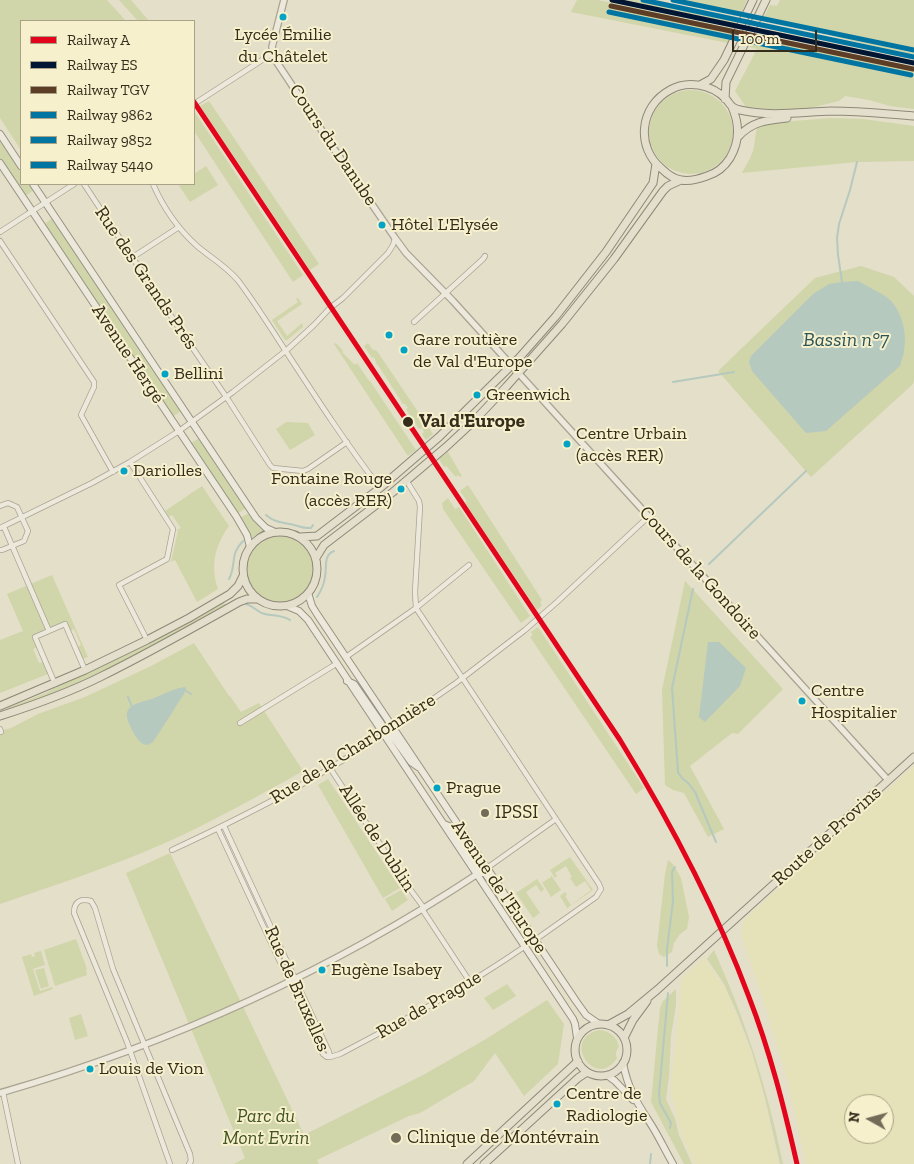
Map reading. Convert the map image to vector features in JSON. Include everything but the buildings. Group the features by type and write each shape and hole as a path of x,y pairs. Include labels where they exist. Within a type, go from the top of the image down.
{"main road":[{"path":"700,85 711,79 724,60 753,0"},
{"path":"725,99 726,82 765,2"},
{"path":"316,558 324,545 415,473 473,422 562,324 614,259 668,186 681,180 699,179 715,174 727,163 736,149 738,137 737,120 732,107 725,99 715,91 700,85 686,84 669,90 654,102 646,117 644,130 647,150 656,164 670,175 681,180"},
{"path":"732,107 744,111 770,114 847,111 914,116"},
{"path":"738,137 755,123 781,118 847,114 914,121"},
{"path":"0,134 20,164"},
{"name":"Avenue Hergé","path":"0,163 242,527 247,535 250,547"},
{"path":"300,537 317,536 380,488 439,437 519,358 556,316 606,252 654,183 656,164"},
{"name":"Avenue Hergé","path":"34,185 256,518 266,528 275,532"},
{"path":"0,706 55,684 148,640 230,594 238,586 243,576 244,561 250,547 262,536 275,532 288,532 300,537 307,543 316,558 317,565 314,583 308,593 298,601 287,606 272,605 258,599 248,599 239,602 100,678 0,716"},
{"path":"243,576 247,586 258,599"},
{"name":"Avenue de l'Europe","path":"308,593 312,606 346,657 387,731 443,824 538,938 586,1015 599,1024"},
{"name":"Avenue de l'Europe","path":"287,606 303,614 347,681 421,770 524,947 573,1019 577,1038"},
{"path":"387,731 410,762 421,770"},
{"name":"Route de Provins","path":"657,990 914,757"},
{"path":"608,1025 628,1014 657,990"},
{"path":"624,1038 633,1020 657,990"},
{"path":"638,1105 625,1076 623,1063 626,1044 620,1032 608,1025 599,1024 586,1028 577,1038 575,1046 578,1062 587,1072 607,1075 638,1105 653,1127 673,1164"},
{"path":"466,1164 578,1062"},
{"path":"607,1075 618,1069 623,1063"},
{"path":"484,1164 578,1078 587,1072"}],"street":[{"path":"195,103 273,52 273,41 284,0"},
{"name":"Cours du Danube","path":"273,52 276,61 404,250 511,366"},
{"path":"0,232 73,185"},
{"name":"Rue des Grands Prés","path":"85,185 270,465 274,468 303,471 347,442"},
{"path":"154,185 179,227 238,281 380,488"},
{"path":"133,258 179,227"},
{"path":"50,631 13,546 2,528 113,472 179,431 226,397 285,351 343,298 388,253 395,238"},
{"path":"0,241 94,382 94,387 81,415 113,472"},
{"path":"388,253 404,250"},
{"path":"414,322 484,256"},
{"name":"Cours de la Gondoire","path":"511,366 888,780"},
{"path":"130,462 173,529 166,559 119,585 148,640"},
{"path":"406,480 419,501 420,507 416,608 601,889 596,897 538,938"},
{"path":"0,506 8,503 18,507 28,531 24,541 0,550"},
{"name":"Rue de la Charbonnière","path":"172,850 269,803 330,768 463,678 525,630 648,517"},
{"path":"346,657 416,608 469,566"},
{"path":"55,684 35,637 64,624 85,670"},
{"path":"240,723 336,664"},
{"name":"Allée de Dublin","path":"330,768 470,982"},
{"path":"18,1164 2,1092 61,1075 144,1046 228,1011 292,981 372,939 423,909 556,819"},
{"name":"Rue de Bruxelles","path":"224,826 292,981"},
{"name":"Rue de Bruxelles","path":"218,829 330,1057"},
{"path":"170,1164 130,1051 74,913 74,907 80,900 91,901 95,908 113,970 190,1154 191,1161 189,1164"},
{"name":"Rue de Prague","path":"330,1057 340,1054 416,1014 524,947"}],"shaded area":[{"path":"914,766 914,1164 806,1164 785,1070 742,938 742,928 746,918"},
{"path":"704,958 725,988 756,1064 778,1164 695,1164 682,1136 671,1091 682,978"}],"green space":[{"path":"0,0 107,0 125,20 20,20 20,148 0,118"},
{"path":"119,0 131,0 148,20 137,20"},
{"path":"577,0 598,0 734,29 728,43 571,12"},
{"path":"623,0 657,0 738,20 736,24"},
{"path":"684,0 747,0 741,14"},
{"path":"780,0 914,0 914,56 763,19 770,5 777,6"},
{"path":"756,34 914,70 914,109 845,96 839,101 802,110 746,107 735,91 757,49 750,47"},
{"path":"691,90 707,93 721,102 730,116 733,132 730,148 721,162 707,171 691,174 675,171 661,162 652,148 649,132 652,116 661,102 675,93"},
{"path":"209,101 319,264 310,270 200,106"},
{"path":"195,113 303,275 293,282 195,133"},
{"path":"831,118 863,119 914,126 914,161 857,162 742,173 753,151 758,127 780,122"},
{"path":"0,139 20,169 20,185 31,185 34,190 25,196 0,158"},
{"path":"206,166 218,185 190,202 179,185 195,185 195,173"},
{"path":"53,218 181,411 172,417 44,224"},
{"name":"Bassin n°7","path":"861,266 894,277 914,296 914,380 913,384 811,477 718,371 815,278"},
{"path":"298,298 302,304 277,321 287,336 302,323 303,327 285,340 272,320 298,302 296,299"},
{"path":"336,343 355,365 357,363 416,450 408,456 334,344"},
{"path":"368,343 372,349 377,351 433,434 426,440 422,434 424,432 422,428 419,429 406,409 408,408 403,404 377,365 374,357 372,358 364,346"},
{"path":"286,422 308,423 315,435 290,450 276,429"},
{"path":"199,438 246,508 237,514 190,444"},
{"path":"448,452 462,476 458,475 456,477 446,466 444,467 439,459"},
{"path":"468,485 542,600 540,602 542,605 537,610 465,503 467,501 460,491"},
{"path":"202,486 229,526 220,541 215,556 214,572 218,589 197,602 175,560 171,562 177,529 181,528 172,515 169,517 165,511"},
{"path":"448,498 455,509 459,507 530,616 521,623 443,509 442,503"},
{"path":"249,513 264,531 252,538 240,518"},
{"path":"280,536 293,538 308,551 311,556 313,569 311,582 298,597 293,600 280,602 267,600 252,587 249,582 247,569 249,556 262,541 267,538"},
{"path":"52,575 88,657 82,659 77,647 81,645 74,629 70,631 65,622 32,636 37,647 33,649 39,663 43,662 48,674 0,693 0,640 23,631 7,594"},
{"path":"685,581 783,689 738,734 732,733 690,766 724,829 708,837 684,793 673,790 665,785 662,690"},
{"path":"222,602 226,604 225,607 123,662 8,711 7,708 46,693 59,685 121,657 172,631"},
{"path":"538,627 644,788 636,794 530,637 533,635 531,632"},
{"path":"194,643 241,712 259,703 303,771 217,818 145,852 0,904 0,731 11,728 38,714 85,697 151,666"},
{"path":"328,779 400,888 383,898 318,785"},
{"name":"Parc du Mont Evrin","path":"170,853 304,1135 425,1074 486,1039 547,1000 564,1024 558,1064 524,1096 495,1053 474,1081 420,1113 409,1116 317,1160 319,1164 234,1164 245,1158 126,873"},
{"path":"570,857 593,890 567,908 560,896 565,892 567,895 565,896 571,905 591,890 585,881 576,887 570,878 572,877 566,866 555,873 557,876 555,878 550,870"},
{"path":"668,860 673,864 681,878 689,917 687,929 680,934 674,943 672,952 664,957 659,954 657,946"},
{"path":"551,875 561,890 551,897 542,882 551,877"},
{"path":"537,879 544,889 541,892 536,885 526,892 540,913 533,918 516,893"},
{"path":"401,890 408,900 392,911 385,899"},
{"path":"76,939 87,969 87,975 55,986 44,950"},
{"path":"714,950 736,1002 754,1055 770,1109 783,1164 780,1164 752,1052 724,984 707,959"},
{"path":"41,951 45,965 33,969 40,991 52,987 53,989 34,996 22,957 31,954 32,957 35,956 34,953"},
{"path":"44,968 49,986 41,989 35,970"},
{"path":"507,984 516,996 493,1010 484,998"},
{"path":"676,989 666,1099 692,1164 684,1164 651,1102 660,1008 663,1001"},
{"path":"81,1014 88,1036 75,1040 69,1018"},
{"path":"599,1030 612,1035 617,1040 619,1047 616,1052 617,1058 609,1067 600,1069 592,1066 582,1052 582,1043 588,1035"}],"water":[{"name":"Bassin n°7","path":"858,281 889,299 900,316 905,343 900,366 826,431 806,433 752,371 749,362 751,356 813,294 829,284"},
{"path":"708,642 719,642 746,668 740,686 705,722 699,717"},
{"path":"184,687 186,688 184,694 153,742 147,745 141,742 133,732 128,721 127,713 129,709 139,703"}],"waterway":[{"path":"842,282 837,238 839,224 857,162"},
{"path":"673,382 734,372"},
{"path":"709,564 806,471"},
{"path":"266,515 277,521 303,527 311,528 313,525"},
{"path":"229,579 236,551 243,541"},
{"path":"317,597 324,583 328,555 334,551"},
{"path":"693,589 672,688 678,772 695,792 716,842"},
{"path":"246,604 263,613 281,616 290,620"},
{"path":"186,691 191,694"},
{"path":"128,697 132,707"},
{"path":"667,966 667,949 673,901 672,872 675,867"},
{"path":"668,993 659,1094 660,1103 671,1123 670,1128"},
{"path":"650,1164 651,1154"}],"rail line":[{"name":"ES","path":"612,0 914,63"},
{"name":"9862","path":"643,0 914,57"},
{"name":"5440","path":"673,0 914,50"},
{"name":"TGV","path":"611,6 913,69"},
{"name":"9852","path":"609,12 911,75"},
{"name":"A","path":"195,103 620,740 657,802 707,898 736,963 764,1038 797,1164"}],"place":[{"name":"Lycée Émilie du Châtelet","path":"283,17"},
{"name":"Hôtel L'Elysée","path":"382,225"},
{"name":"Gare routière de Val d'Europe","path":"404,350"},
{"name":"Bellini","path":"165,374"},
{"name":"Greenwich","path":"477,395"},
{"name":"Val d'Europe","path":"408,422"},
{"name":"Centre Urbain (accès RER)","path":"567,444"},
{"name":"Dariolles","path":"124,471"},
{"name":"Fontaine Rouge (accès RER)","path":"401,489"},
{"name":"Centre Hospitalier","path":"802,701"},
{"name":"Prague","path":"437,788"},
{"name":"IPSSI","path":"485,813"},
{"name":"Eugène Isabey","path":"322,970"},
{"name":"Louis de Vion","path":"90,1069"},
{"name":"Centre de Radiologie","path":"557,1104"},
{"name":"Clinique de Montévrain","path":"396,1138"}]}
